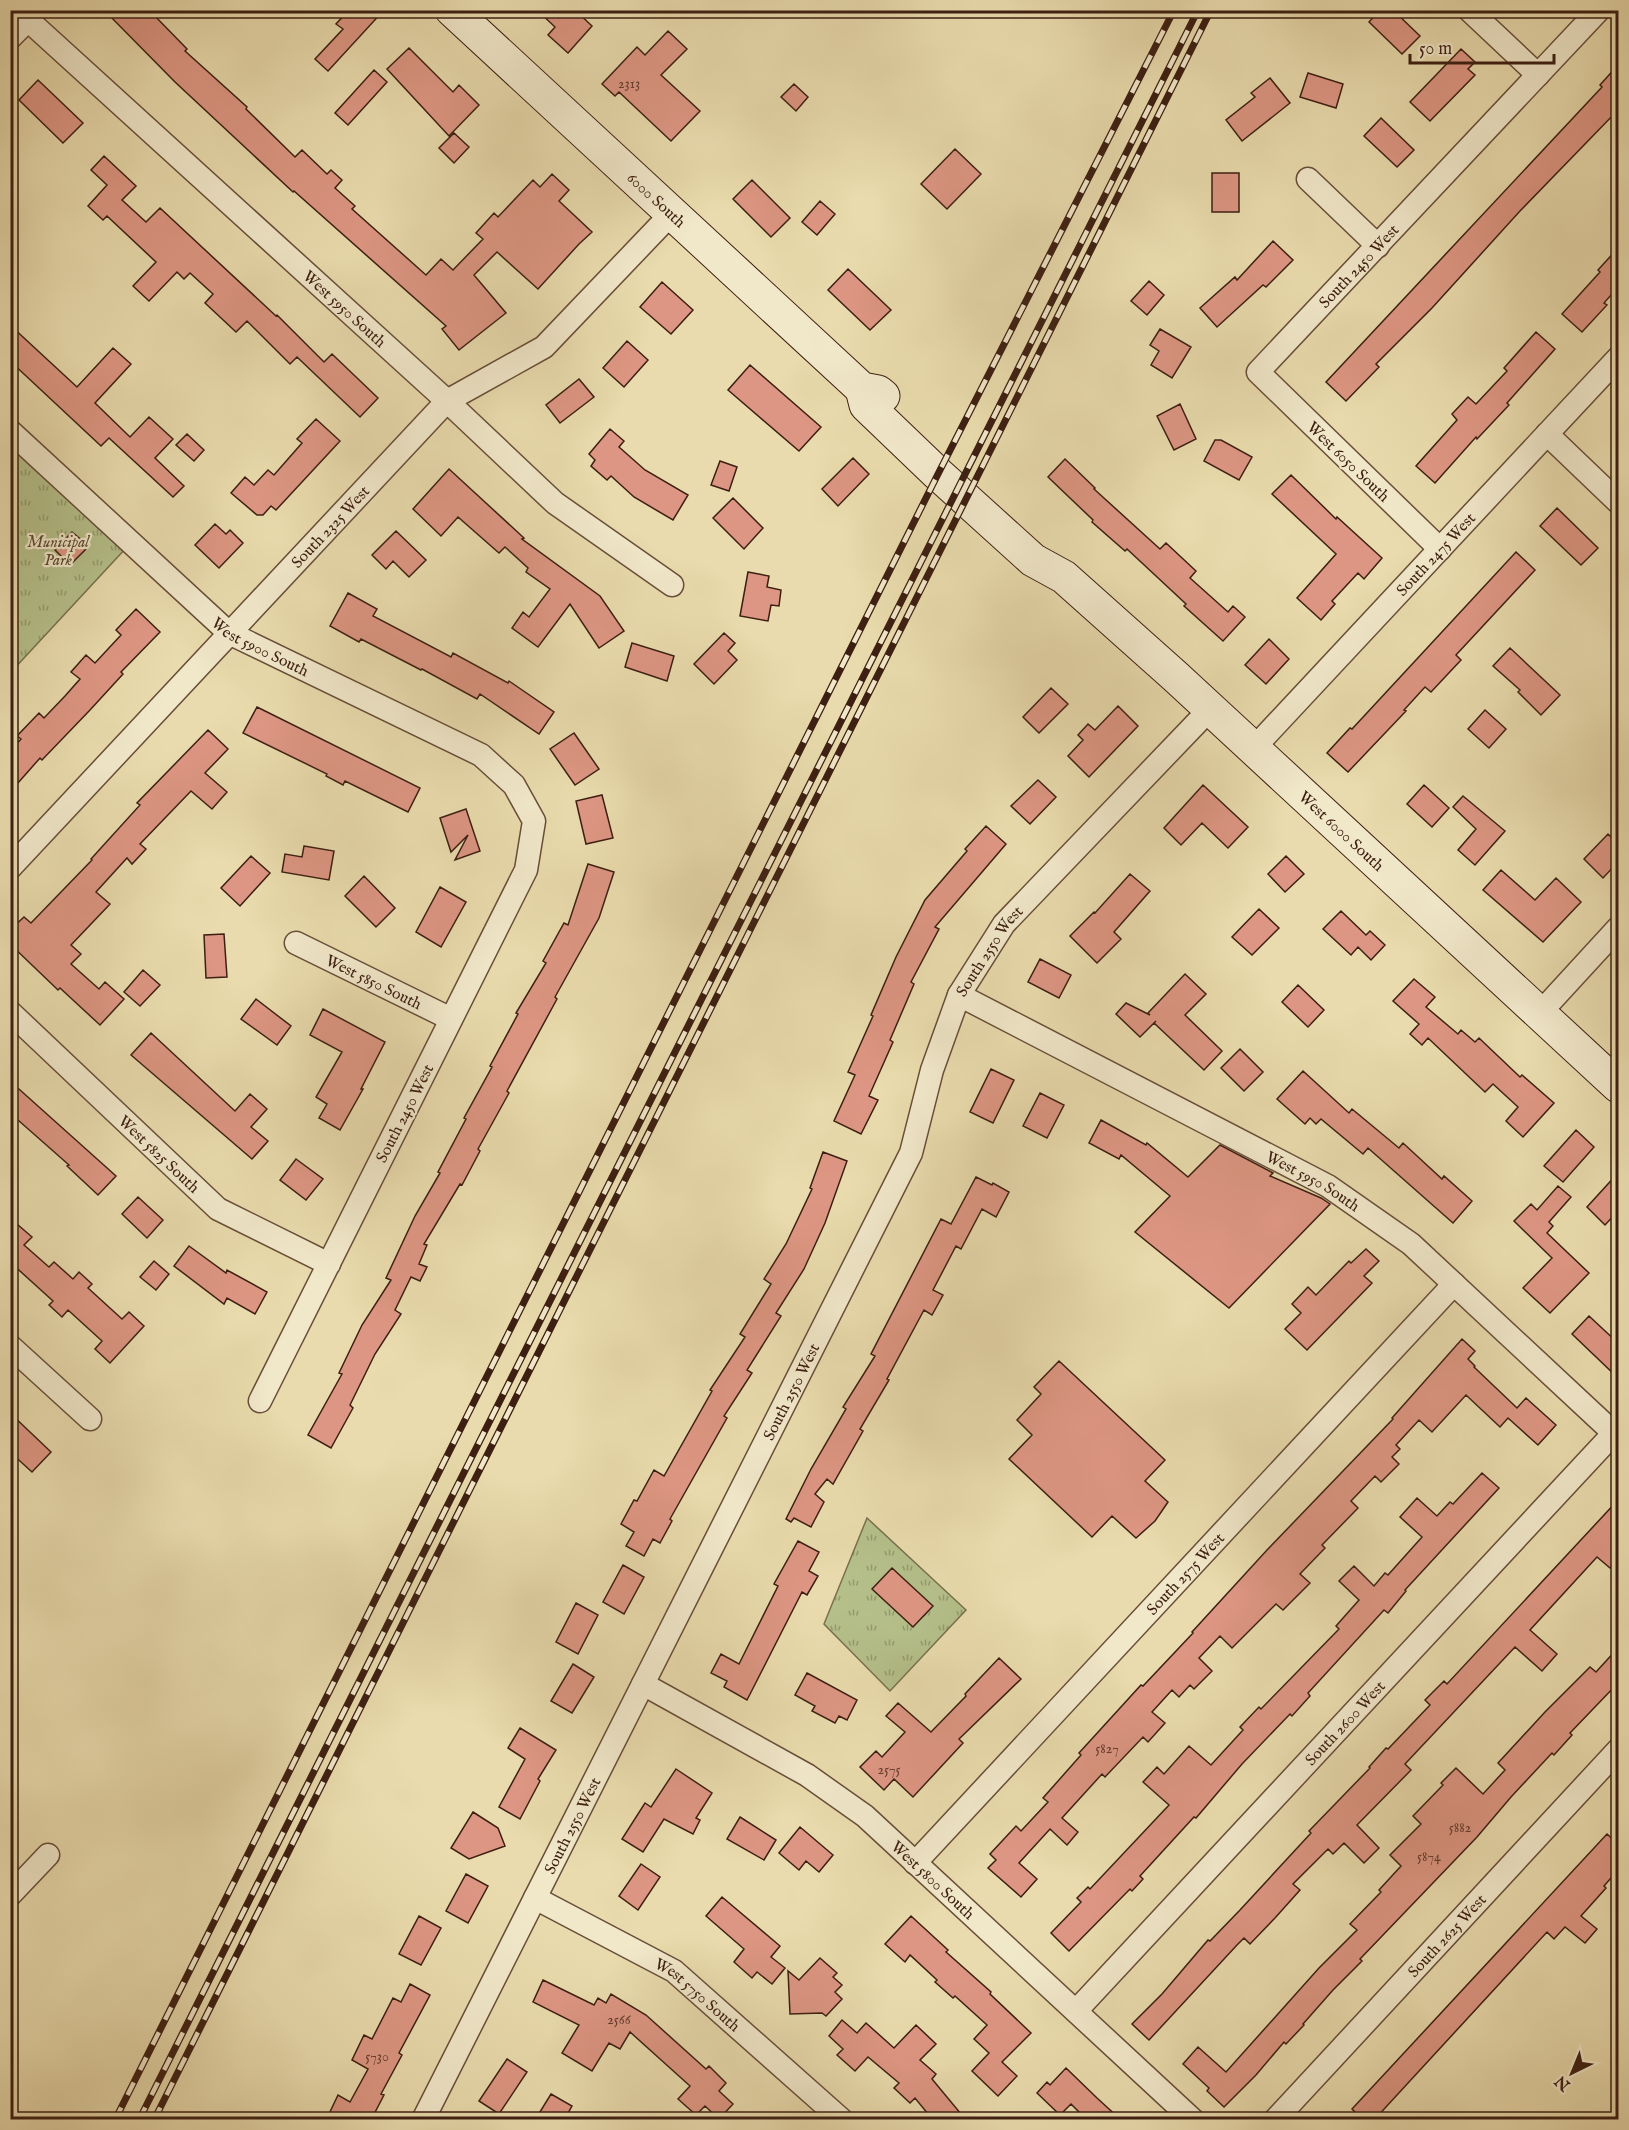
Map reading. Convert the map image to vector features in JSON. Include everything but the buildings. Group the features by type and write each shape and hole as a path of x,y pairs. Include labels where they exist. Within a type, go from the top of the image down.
{"street":[{"path":"1469,10 1538,75"},
{"name":"South 2450 West","path":"1258,372 1599,10"},
{"name":"6000 South","path":"455,11 862,389 867,405 938,474 971,490"},
{"name":"West 5950 South","path":"10,38 28,21 447,401 555,503 672,585"},
{"path":"1308,179 1378,246"},
{"name":"South 2325 West","path":"10,868 447,401 544,347 672,213"},
{"name":"South 2475 West","path":"1253,749 1618,358"},
{"name":"West 6050 South","path":"1258,372 1440,549"},
{"name":"West 5900 South","path":"10,431 229,633 481,755 514,785 534,821"},
{"path":"1547,434 1618,502"},
{"name":"West 6000 South","path":"971,490 1033,560 1064,577 1618,1086"},
{"name":"South 2550 West","path":"423,2120 911,1153 932,1070 959,995 1004,924 1210,709"},
{"name":"South 2450 West","path":"260,1401 525,870 534,821"},
{"path":"1540,1013 1618,928"},
{"name":"West 5850 South","path":"296,943 451,1018"},
{"name":"West 5950 South","path":"959,995 1328,1186 1412,1244 1616,1435"},
{"name":"West 5825 South","path":"10,1012 218,1209 329,1264"},
{"name":"South 2575 West","path":"915,1863 1454,1284"},
{"path":"10,1346 90,1419"},
{"name":"South 2600 West","path":"1076,2011 1616,1435"},
{"name":"West 5800 South","path":"643,1684 807,1775 865,1816 1193,2120"},
{"name":"South 2625 West","path":"1275,2120 1618,1750"},
{"path":"10,1895 48,1855"},
{"name":"West 5750 South","path":"535,1898 674,1971 842,2120"}],"green space":[{"name":"Municipal Park","path":"10,441 126,548 11,672 10,672"},
{"path":"867,1518 966,1610 890,1691 824,1624"}],"railway":[{"path":"115,2120 938,474 1174,10"},
{"path":"139,2120 1198,10"},
{"path":"154,2120 1211,10"}]}
